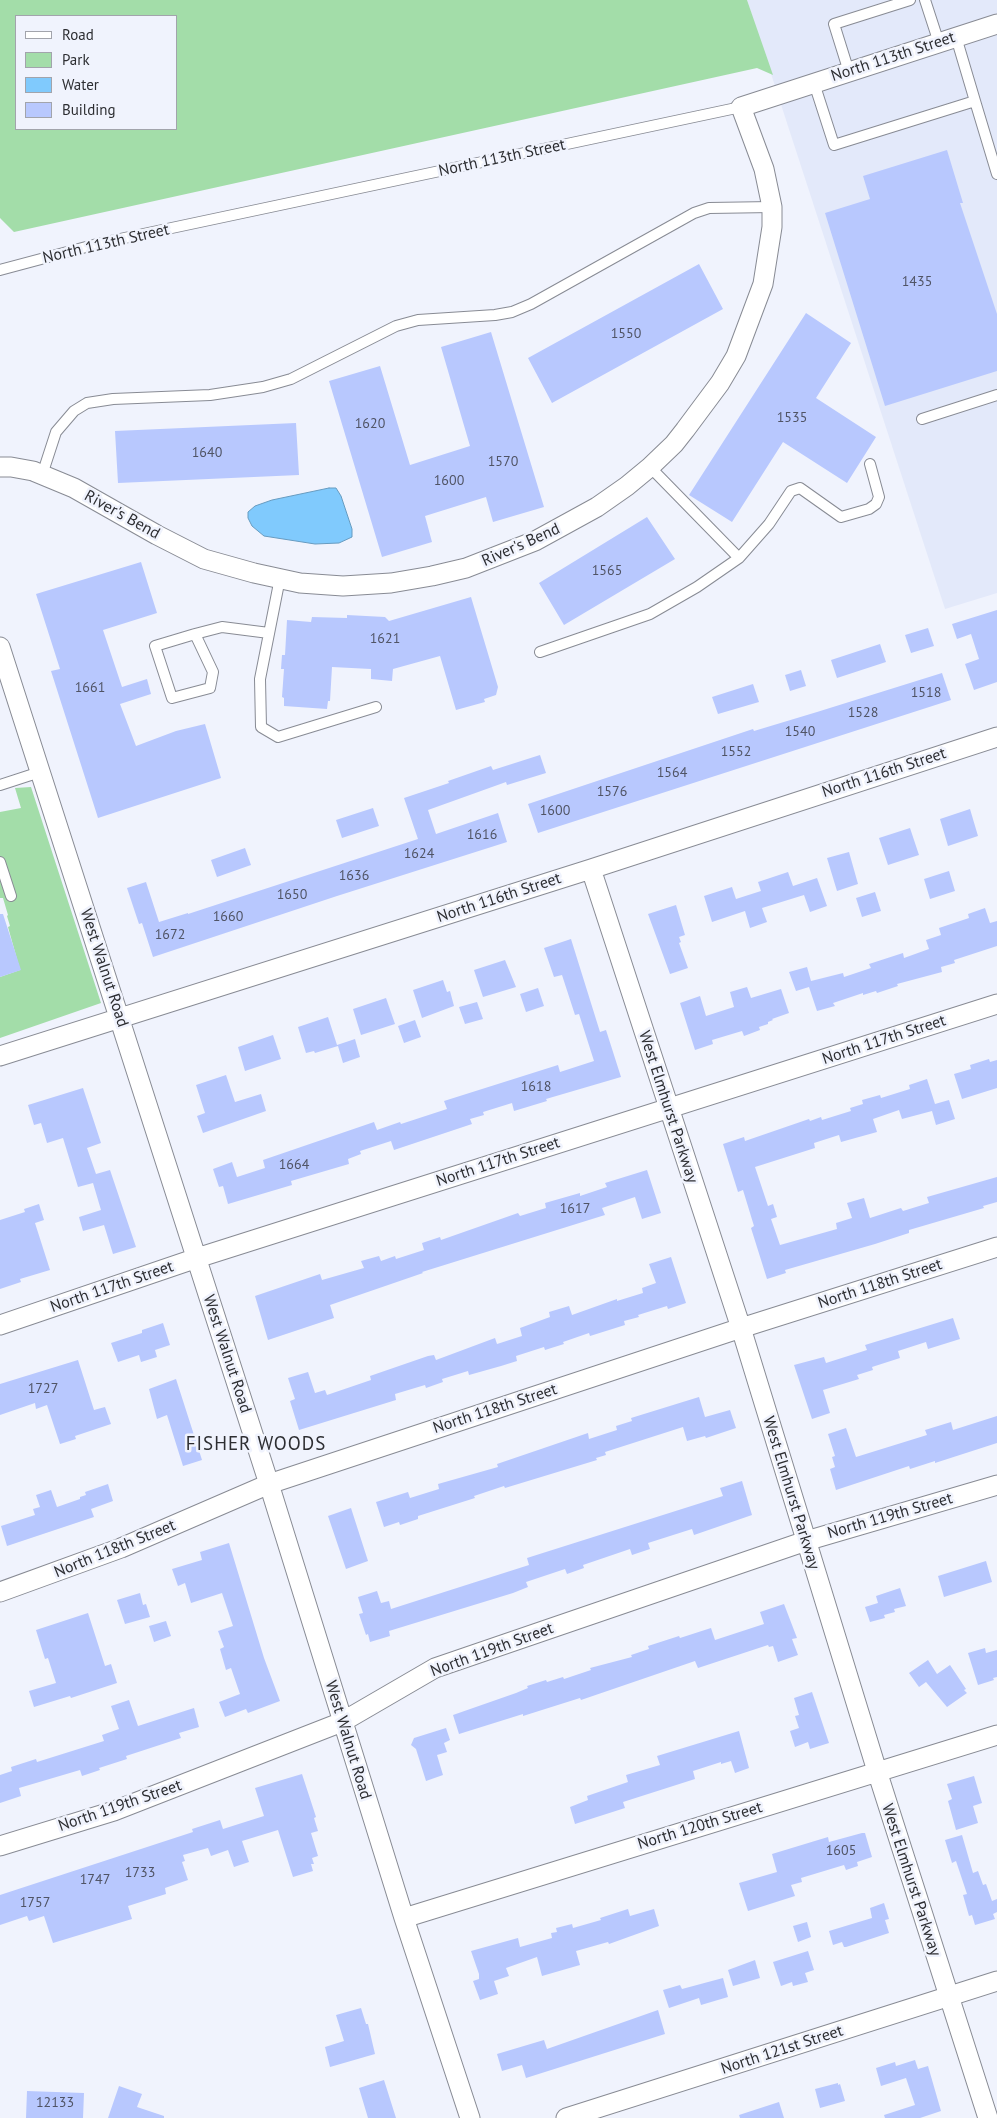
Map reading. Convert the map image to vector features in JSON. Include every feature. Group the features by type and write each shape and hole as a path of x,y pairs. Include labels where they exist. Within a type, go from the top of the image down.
{"street":[{"name":"North 113th Street","path":"741,107 997,24"},
{"name":"River's Bend","path":"0,467 12,467 42,474 74,488 204,559 300,583 343,586 390,583 432,576 466,568 535,542 573,521 627,486 650,467 674,444 685,430 720,383 736,356 763,284 769,256 772,207 764,169 741,107"},
{"name":"West Walnut Road","path":"0,647 269,1484 404,1918 470,2118"},
{"name":"North 116th Street","path":"0,1056 590,869 997,737"},
{"name":"West Elmhurst Parkway","path":"590,869 741,1328 877,1771 988,2118"},
{"name":"North 117th Street","path":"0,1325 197,1258 997,1004"},
{"name":"North 118th Street","path":"0,1592 121,1548 269,1484 741,1328 997,1247"},
{"name":"North 119th Street","path":"0,1846 114,1811 342,1722 435,1668 806,1541 997,1485"},
{"name":"North 120th Street","path":"404,1918 997,1735"},
{"name":"North 121st Street","path":"566,2118 997,1981"}],"lane":[{"path":"849,72 834,24 910,0"},
{"path":"925,0 947,40 975,101 997,174"},
{"path":"814,83 834,145 975,101"},
{"name":"North 113th Street","path":"0,270 101,243 741,107"},
{"path":"42,474 56,432 74,411 87,403 113,399 210,395 263,387 291,379 396,326 418,320 512,312 531,304 709,208 772,207"},
{"path":"922,418 997,396"},
{"path":"540,652 650,614 697,587 738,558 769,524 791,491 800,488 841,517 869,509 876,504 879,497 870,464"},
{"path":"650,467 738,558"},
{"path":"280,578 260,679 261,727 278,737 376,707"},
{"path":"195,634 213,672 210,688 172,698 155,646 195,634 222,627 269,633"},
{"path":"0,785 40,772"},
{"path":"0,862 11,896"}],"shaded area":[{"path":"747,0 997,0 997,593 945,609"}],"green space":[{"path":"0,0 747,0 773,75 757,68 14,232 0,218"},
{"path":"31,787 101,1003 0,1038 0,977 20,970 8,927 10,926 8,915 3,898 0,898 0,812 21,808 15,788"}],"water":[{"path":"336,488 341,496 352,529 352,537 339,543 315,544 264,536 252,526 248,518 248,512 255,506 272,500"}],"building":[{"path":"947,150 963,203 960,203 997,314 997,371 885,406 825,213 870,199 863,176"},
{"path":"699,264 723,309 552,403 528,358"},
{"path":"806,313 851,343 816,398 876,437 847,483 783,442 732,522 689,495"},
{"path":"491,332 544,507 493,522 486,497 425,516 432,542 382,557 329,381 380,366 410,465 470,446 441,347"},
{"path":"296,423 299,475 118,483 115,431"},
{"path":"647,517 675,559 564,625 539,583"},
{"path":"141,562 157,613 103,630 122,687 147,679 151,694 120,704 136,746 176,731 205,724 221,778 98,818 51,671 60,669 36,594"},
{"path":"471,597 498,687 496,695 484,699 485,702 456,710 440,656 393,669 392,681 371,679 371,669 332,667 330,701 328,701 327,709 284,706 284,698 282,697 284,669 281,669 282,655 285,655 287,620 311,622 312,617 347,618 347,615 385,617 389,621"},
{"path":"997,610 997,682 974,690 965,664 979,659 971,634 957,639 952,624"},
{"path":"928,628 934,646 911,653 905,635"},
{"path":"880,644 886,662 837,678 831,660"},
{"path":"801,670 806,686 790,691 785,675"},
{"path":"942,673 951,700 538,833 528,804 753,729 754,731"},
{"path":"753,684 759,702 718,714 712,697"},
{"path":"540,755 546,773 507,785 506,782 428,810 436,834 498,813 507,842 153,957 142,923 139,924 127,888 146,882 159,922 188,914 418,839 404,798 491,766 493,770"},
{"path":"373,808 379,826 342,838 336,820"},
{"path":"970,809 978,836 948,846 940,819"},
{"path":"910,828 919,855 888,865 879,838"},
{"path":"245,848 251,865 217,877 211,860"},
{"path":"849,852 858,884 837,891 827,858"},
{"path":"949,871 955,891 930,899 924,879"},
{"path":"788,872 793,886 817,878 827,906 810,912 804,895 762,908 767,922 750,928 745,911 712,922 704,896 732,887 736,899 761,891 758,882"},
{"path":"875,892 881,911 862,917 856,898"},
{"path":"676,905 685,935 679,937 681,942 679,943 688,968 670,974 648,914"},
{"path":"985,908 990,923 997,921 997,946 954,960 955,963 941,967 942,972 897,984 898,986 877,993 876,991 863,995 863,993 833,1003 835,1006 817,1011 809,987 796,991 789,972 807,967 811,981 843,973 844,977 871,968 869,964 903,953 904,958 929,949 926,940 941,935 939,928 969,918 968,914"},
{"path":"0,914 3,914 21,970 0,977"},
{"path":"571,939 600,1032 606,1030 621,1077 546,1099 547,1101 514,1111 512,1103 483,1112 484,1115 470,1119 472,1124 394,1150 391,1141 360,1151 361,1154 348,1159 349,1164 291,1181 292,1185 228,1204 223,1186 219,1187 213,1169 232,1162 237,1177 265,1168 263,1160 374,1122 377,1130 400,1122 401,1124 447,1109 444,1101 558,1065 560,1072 594,1061 579,1014 575,1015 562,975 554,977 544,948"},
{"path":"505,960 516,987 483,997 474,970"},
{"path":"443,980 447,992 450,991 454,1006 422,1018 413,990"},
{"path":"747,987 751,998 781,989 789,1013 772,1019 768,1024 759,1027 760,1030 744,1036 742,1031 712,1040 713,1044 695,1050 680,1003 700,996 706,1016 734,1007 730,992"},
{"path":"538,988 544,1006 526,1012 520,994"},
{"path":"386,998 395,1024 361,1035 353,1009"},
{"path":"477,1002 483,1019 465,1024 459,1007"},
{"path":"328,1017 337,1045 355,1039 360,1057 343,1063 338,1046 315,1053 314,1051 306,1053 298,1027"},
{"path":"415,1020 421,1037 404,1043 398,1026"},
{"path":"273,1035 281,1059 245,1071 238,1047"},
{"path":"989,1059 990,1062 997,1060 997,1088 962,1099 954,1074 971,1069 970,1065"},
{"path":"226,1075 235,1102 261,1094 266,1111 203,1133 197,1116 205,1113 196,1085"},
{"path":"927,1079 935,1104 949,1100 955,1119 936,1125 932,1111 902,1119 899,1110 873,1119 877,1132 841,1142 839,1135 814,1143 815,1148 755,1167 768,1206 773,1204 777,1217 771,1219 780,1245 837,1229 836,1223 852,1218 847,1203 864,1198 870,1218 901,1208 903,1211 929,1203 927,1197 997,1177 997,1202 983,1206 984,1208 909,1230 909,1233 875,1244 785,1270 786,1273 767,1279 751,1228 754,1226 743,1190 738,1192 723,1144 744,1137 745,1141 809,1119 810,1121 821,1117 822,1120 851,1111 850,1108 863,1104 862,1100 880,1095 881,1098 910,1089 909,1085"},
{"path":"83,1088 101,1143 87,1148 96,1174 110,1170 136,1247 113,1254 104,1225 83,1231 79,1217 101,1210 93,1183 78,1187 63,1138 47,1143 41,1123 34,1125 28,1105"},
{"path":"647,1170 661,1213 642,1219 635,1197 602,1208 605,1215 422,1272 330,1305 334,1318 268,1340 255,1296 320,1274 322,1280 364,1268 361,1261 379,1256 381,1261 395,1256 396,1259 424,1250 422,1243 440,1237 441,1240 518,1213 520,1216 546,1208 545,1203 580,1193 580,1196 607,1187 605,1183"},
{"path":"39,1204 44,1220 35,1223 50,1270 20,1279 21,1282 0,1289 0,1220 25,1212 24,1209"},
{"path":"671,1257 686,1303 668,1309 667,1306 638,1315 639,1317 624,1321 625,1325 590,1336 589,1333 545,1350 544,1347 516,1356 517,1361 469,1375 468,1371 442,1379 443,1382 426,1388 425,1385 395,1394 396,1400 299,1430 290,1401 295,1399 288,1378 308,1372 315,1393 325,1390 327,1395 371,1380 370,1376 428,1356 434,1355 436,1360 495,1338 497,1344 522,1336 520,1328 550,1317 549,1312 569,1306 572,1315 617,1299 617,1301 643,1293 642,1288 656,1283 649,1264"},
{"path":"953,1318 960,1339 928,1349 926,1342 898,1351 900,1358 872,1367 873,1370 857,1375 859,1379 823,1390 830,1413 812,1419 794,1365 824,1357 826,1363 867,1350 865,1345"},
{"path":"163,1323 170,1345 155,1350 157,1357 141,1362 139,1355 118,1362 111,1343 142,1333 142,1330"},
{"path":"78,1360 94,1410 105,1407 111,1424 75,1436 76,1439 60,1444 47,1405 36,1409 35,1403 0,1415 0,1384"},
{"path":"176,1379 202,1460 183,1466 167,1415 157,1419 149,1389"},
{"path":"699,1397 705,1417 730,1410 736,1428 706,1438 705,1436 687,1441 683,1427 605,1452 606,1455 596,1458 597,1460 505,1488 504,1486 474,1496 475,1498 418,1516 418,1519 400,1525 399,1522 384,1527 376,1502 408,1492 410,1498 439,1489 438,1484 498,1467 497,1464 588,1433 589,1439 617,1430 616,1426 632,1421 631,1418"},
{"path":"997,1416 997,1443 935,1463 935,1461 910,1469 909,1466 836,1490 830,1469 835,1467 832,1457 835,1456 828,1434 846,1428 856,1457 927,1435 925,1430 951,1422 953,1430"},
{"path":"742,1481 752,1515 694,1535 692,1529 648,1543 650,1549 632,1555 630,1549 583,1565 584,1568 567,1574 565,1569 526,1582 528,1587 513,1593 389,1631 390,1636 370,1642 368,1634 366,1635 359,1614 363,1613 358,1597 377,1591 381,1603 389,1601 391,1609 529,1565 527,1558 723,1496 720,1488"},
{"path":"108,1484 113,1501 91,1509 94,1517 7,1546 1,1526 35,1515 33,1509 40,1507 36,1495 51,1490 57,1507 80,1499 80,1497 86,1495 85,1492"},
{"path":"351,1508 368,1561 346,1569 328,1516"},
{"path":"229,1543 264,1658 280,1701 248,1713 246,1709 225,1717 219,1702 240,1694 231,1668 226,1670 220,1649 224,1647 218,1631 233,1626 222,1593 191,1603 185,1583 178,1586 172,1569 202,1560 200,1552"},
{"path":"986,1561 992,1582 944,1597 938,1576"},
{"path":"900,1588 906,1606 894,1609 895,1612 884,1615 885,1618 870,1622 865,1607 878,1603 876,1596"},
{"path":"140,1593 143,1605 146,1604 150,1617 125,1624 117,1600"},
{"path":"784,1604 797,1638 792,1639 798,1655 778,1662 773,1646 769,1647 768,1645 698,1668 695,1661 581,1700 580,1698 459,1734 453,1715 516,1693 528,1688 527,1686 546,1680 547,1682 563,1677 564,1679 591,1670 590,1668 632,1657 631,1655 649,1649 648,1646 679,1636 680,1638 711,1628 715,1640 764,1624 760,1612"},
{"path":"88,1613 105,1666 111,1664 117,1683 71,1698 70,1696 34,1707 29,1691 56,1683 48,1658 45,1659 36,1630"},
{"path":"166,1621 171,1636 154,1642 149,1626"},
{"path":"985,1648 986,1653 997,1650 997,1677 993,1678 994,1680 978,1685 968,1653"},
{"path":"928,1660 937,1674 950,1665 967,1693 947,1707 926,1682 919,1687 909,1673"},
{"path":"812,1692 829,1743 810,1749 808,1742 795,1747 790,1731 799,1728 795,1716 799,1715 794,1698"},
{"path":"129,1700 138,1726 194,1708 199,1727 179,1733 181,1738 126,1756 127,1759 99,1768 100,1770 82,1776 80,1770 19,1788 21,1796 0,1803 0,1775 12,1771 11,1767 36,1759 37,1762 104,1741 102,1735 119,1729 111,1706"},
{"path":"446,1728 450,1740 444,1743 447,1752 437,1755 443,1775 426,1781 416,1749 411,1745 414,1738"},
{"path":"739,1731 749,1768 735,1773 731,1761 721,1764 721,1762 693,1771 695,1779 623,1802 625,1808 575,1824 570,1807 588,1800 587,1796 628,1782 626,1775 660,1765 657,1756"},
{"path":"302,1774 316,1817 314,1818 318,1831 311,1833 318,1856 312,1858 314,1864 311,1864 313,1871 293,1877 278,1830 242,1841 249,1862 234,1867 228,1850 211,1856 208,1848 183,1855 185,1861 182,1862 188,1880 165,1888 166,1894 128,1906 132,1919 53,1943 44,1916 29,1921 27,1916 0,1925 0,1895 193,1832 192,1829 220,1820 223,1829 264,1816 255,1788"},
{"path":"974,1776 982,1803 973,1806 978,1823 956,1830 948,1801 952,1799 947,1784"},
{"path":"865,1833 872,1857 857,1862 858,1866 846,1870 844,1865 801,1878 802,1882 791,1885 795,1896 748,1911 739,1883 777,1872 772,1854 828,1837 829,1842"},
{"path":"962,1835 973,1873 978,1871 983,1885 986,1884 992,1901 997,1899 997,1912 993,1914 995,1919 975,1925 972,1915 969,1916 963,1895 967,1894 956,1861 952,1863 945,1840"},
{"path":"884,1903 889,1919 885,1920 889,1933 846,1947 844,1947 842,1942 833,1945 829,1931 872,1918 870,1908"},
{"path":"628,1909 630,1916 654,1909 659,1926 609,1944 608,1942 576,1951 580,1965 542,1976 537,1957 506,1968 509,1976 494,1981 498,1994 480,2000 473,1981 479,1979 479,1974 471,1951 518,1938 520,1947 552,1938 551,1933 557,1932 556,1928 572,1924 573,1928 601,1920 600,1918"},
{"path":"807,1922 811,1937 798,1942 793,1926"},
{"path":"808,1951 814,1970 805,1973 808,1982 793,1986 792,1982 781,1986 773,1962"},
{"path":"755,1960 760,1978 733,1986 728,1970"},
{"path":"723,1978 728,1997 701,2005 699,1998 669,2008 663,1990 680,1985 682,1989"},
{"path":"361,2008 366,2024 368,2024 375,2054 330,2067 325,2047 344,2041 336,2015"},
{"path":"658,2010 665,2034 526,2078 522,2065 502,2071 497,2054 544,2040 547,2049"},
{"path":"915,2060 918,2069 928,2066 941,2111 920,2118 885,2118 884,2115 915,2105 906,2078 881,2086 876,2068 895,2062 896,2066"},
{"path":"384,2080 396,2118 368,2118 359,2088"},
{"path":"838,2083 838,2085 840,2084 845,2101 820,2108 815,2089"},
{"path":"119,2086 142,2094 137,2107 164,2116 164,2118 108,2118"},
{"path":"27,2091 84,2093 83,2118 26,2118"},
{"path":"779,2102 784,2118 740,2118 739,2115"}],"district":[{"name":"FISHER WOODS","path":"256,1445"}]}
